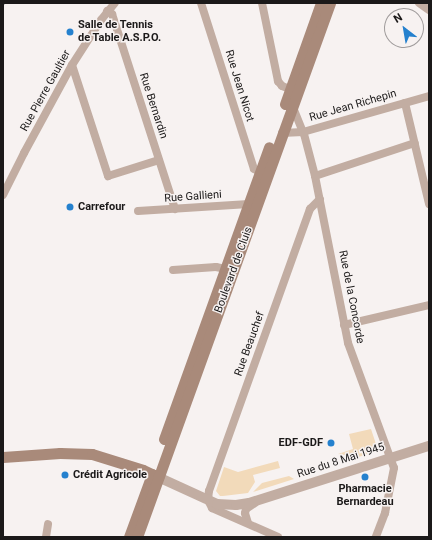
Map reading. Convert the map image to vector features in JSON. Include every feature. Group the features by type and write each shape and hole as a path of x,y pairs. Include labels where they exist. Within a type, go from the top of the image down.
{"main road":[{"name":"Boulevard de Cluis","path":"229,270 260,172 321,3"},
{"name":"Boulevard de Cluis","path":"129,537 155,475 229,270 282,134 330,3"},
{"path":"3,457 60,453 92,454 155,475"},
{"name":"Boulevard de Cluis","path":"137,537 155,475"}],"street":[{"name":"Rue Pierre Gaultier","path":"3,195 72,65 115,3"},
{"name":"Rue Jean Nicot","path":"201,3 254,169 260,172"},
{"path":"262,3 278,81 282,86 290,89"},
{"path":"419,3 429,10"},
{"name":"Rue Bernardin","path":"108,11 112,14 175,209"},
{"path":"72,65 108,176 159,160"},
{"name":"Rue Jean Richepin","path":"282,134 303,132 429,96"},
{"path":"405,103 429,204"},
{"name":"Rue de la Concorde","path":"292,105 303,132 315,176 348,343 389,458 394,468 385,513 376,537"},
{"path":"315,176 415,143"},
{"name":"Rue Beauchef","path":"208,500 209,491 310,209 320,199"},
{"name":"Rue Gallieni","path":"138,211 249,204"},
{"path":"173,270 216,267 229,270"},
{"path":"344,325 429,305"},
{"name":"Rue du 8 Mai 1945","path":"155,475 208,500 230,505 261,500 429,446"},
{"path":"208,500 212,508 278,537"},
{"name":"Rue du 8 Mai 1945","path":"248,523 245,518 246,509 261,500"},
{"path":"46,537 48,524"}],"shaded area":[{"path":"371,429 378,450 356,458 354,453 345,455 338,454 353,449 349,434"},
{"path":"278,461 280,468 253,475 255,482 248,493 220,496 216,491 224,467 238,472"},
{"path":"289,476 294,479 253,492 262,483"}],"place":[{"name":"Salle de Tennis de Table A.S.P.O.","path":"70,32"},
{"name":"Carrefour","path":"70,207"},
{"name":"EDF-GDF","path":"331,443"},
{"name":"Crédit Agricole","path":"65,475"},
{"name":"Pharmacie Bernardeau","path":"365,477"}]}
